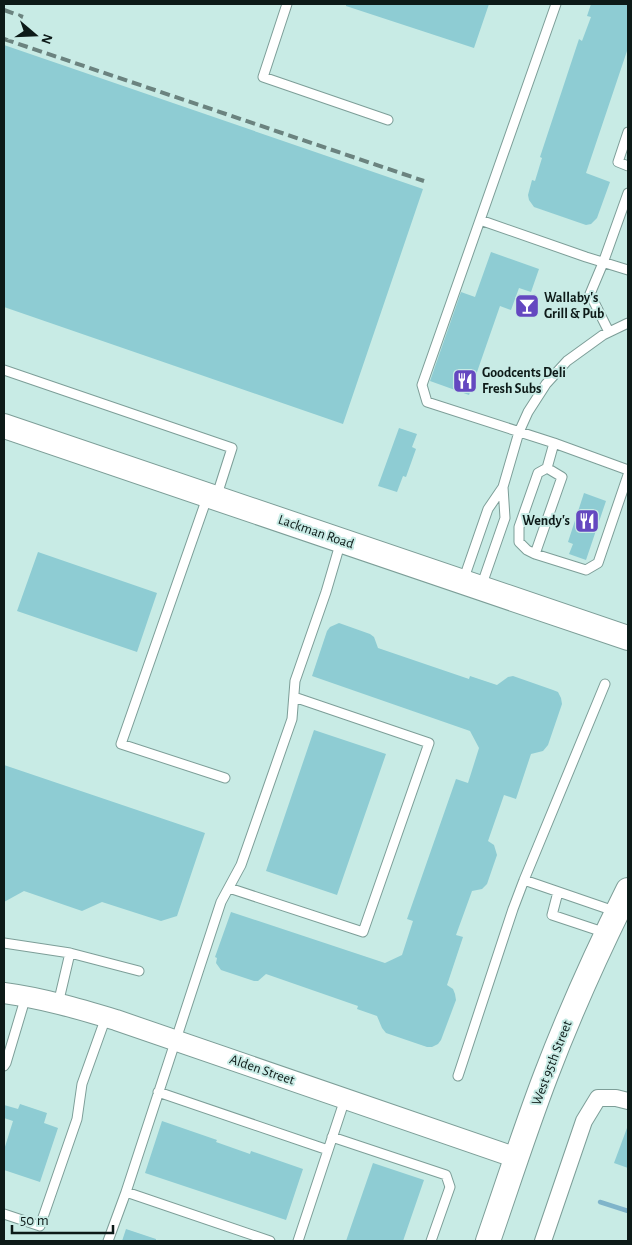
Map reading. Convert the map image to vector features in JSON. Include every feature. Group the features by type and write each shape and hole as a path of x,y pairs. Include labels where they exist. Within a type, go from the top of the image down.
{"main road":[{"name":"Lackman Road","path":"4,426 628,638"},
{"name":"West 95th Street","path":"488,1241 545,1076 567,1022 628,890"}],"street":[{"name":"Alden Street","path":"4,993 26,996 106,1017 517,1158"},
{"path":"543,1241 584,1121 598,1098 616,1098 628,1101"}],"lane":[{"path":"287,4 263,77 388,120"},
{"path":"556,4 422,385 427,402 554,443 628,470"},
{"path":"628,132 618,162 628,166"},
{"path":"609,332 590,294 628,193"},
{"path":"480,220 628,270"},
{"path":"472,584 488,509 503,487 519,432 528,412 546,384 567,361 603,335 628,323"},
{"path":"4,370 232,448 212,496 120,744 225,778"},
{"path":"554,443 548,468 538,473 519,527 519,542 527,550 535,554 586,570 598,563 628,474"},
{"path":"535,554 562,477 548,468"},
{"path":"472,584 505,518 503,487"},
{"path":"108,1241 126,1192 221,902 241,866 292,719 295,681 326,592 341,541"},
{"path":"458,1076 513,909 604,684"},
{"path":"229,888 363,932 429,743 294,697"},
{"path":"524,880 558,892 612,922"},
{"path":"558,892 552,915 612,922"},
{"path":"4,943 70,953 139,971"},
{"path":"58,1004 70,953"},
{"path":"4,1066 26,996"},
{"path":"4,1214 40,1226 77,1119 82,1084 106,1017"},
{"path":"158,1092 328,1150"},
{"path":"298,1241 345,1098"},
{"path":"332,1137 446,1174 450,1187 431,1241"},
{"path":"126,1192 270,1241"}],"building":[{"path":"346,4 489,4 474,48 346,6"},
{"path":"591,4 628,4 628,48 586,173 610,182 597,218 591,224 586,225 534,207 528,195 532,180 535,181 542,158 540,157 579,39 582,41 591,17 587,16"},
{"path":"4,45 423,189 343,424 4,307"},
{"path":"491,252 539,269 531,292 519,288 511,310 500,306 469,395 430,381 461,292 475,297"},
{"path":"399,428 417,434 412,447 416,449 406,477 403,476 397,492 378,486"},
{"name":"Wendy's","path":"584,493 606,501 586,560 569,554 573,544 568,542"},
{"path":"38,552 157,593 137,652 17,611"},
{"path":"339,623 370,634 374,637 378,648 469,679 470,676 497,685 508,677 513,676 558,692 561,698 562,704 548,745 543,751 531,754 516,799 504,795 488,841 494,845 497,855 487,884 482,889 472,891 456,935 463,937 447,985 453,989 456,1000 441,1040 432,1047 386,1033 377,1016 357,1009 358,1006 266,974 258,981 254,981 221,970 216,963 217,958 215,957 231,912 385,963 402,955 413,921 407,919 456,779 468,783 479,748 470,731 312,676 327,631 330,627"},
{"path":"314,730 386,754 337,895 266,871"},
{"path":"4,765 205,833 177,916 161,921 102,902 82,911 24,891 4,902"},
{"path":"20,1104 47,1113 44,1123 58,1128 40,1182 4,1170 4,1150 13,1121 4,1118 4,1105 18,1109"},
{"path":"162,1121 217,1140 216,1142 250,1154 251,1151 303,1169 286,1220 145,1173"},
{"path":"628,1128 628,1168 614,1163"},
{"path":"373,1163 424,1180 403,1241 346,1241"},
{"path":"126,1229 156,1239 156,1241 122,1241"}],"waterway":[{"path":"600,1202 628,1211"}],"railway":[{"path":"4,10 23,17"},
{"path":"4,39 424,181"}],"place":[{"name":"Wallaby's Grill & Pub","path":"527,306"},
{"name":"Goodcents Deli Fresh Subs","path":"465,381"},
{"name":"Wendy's","path":"587,521"}]}
